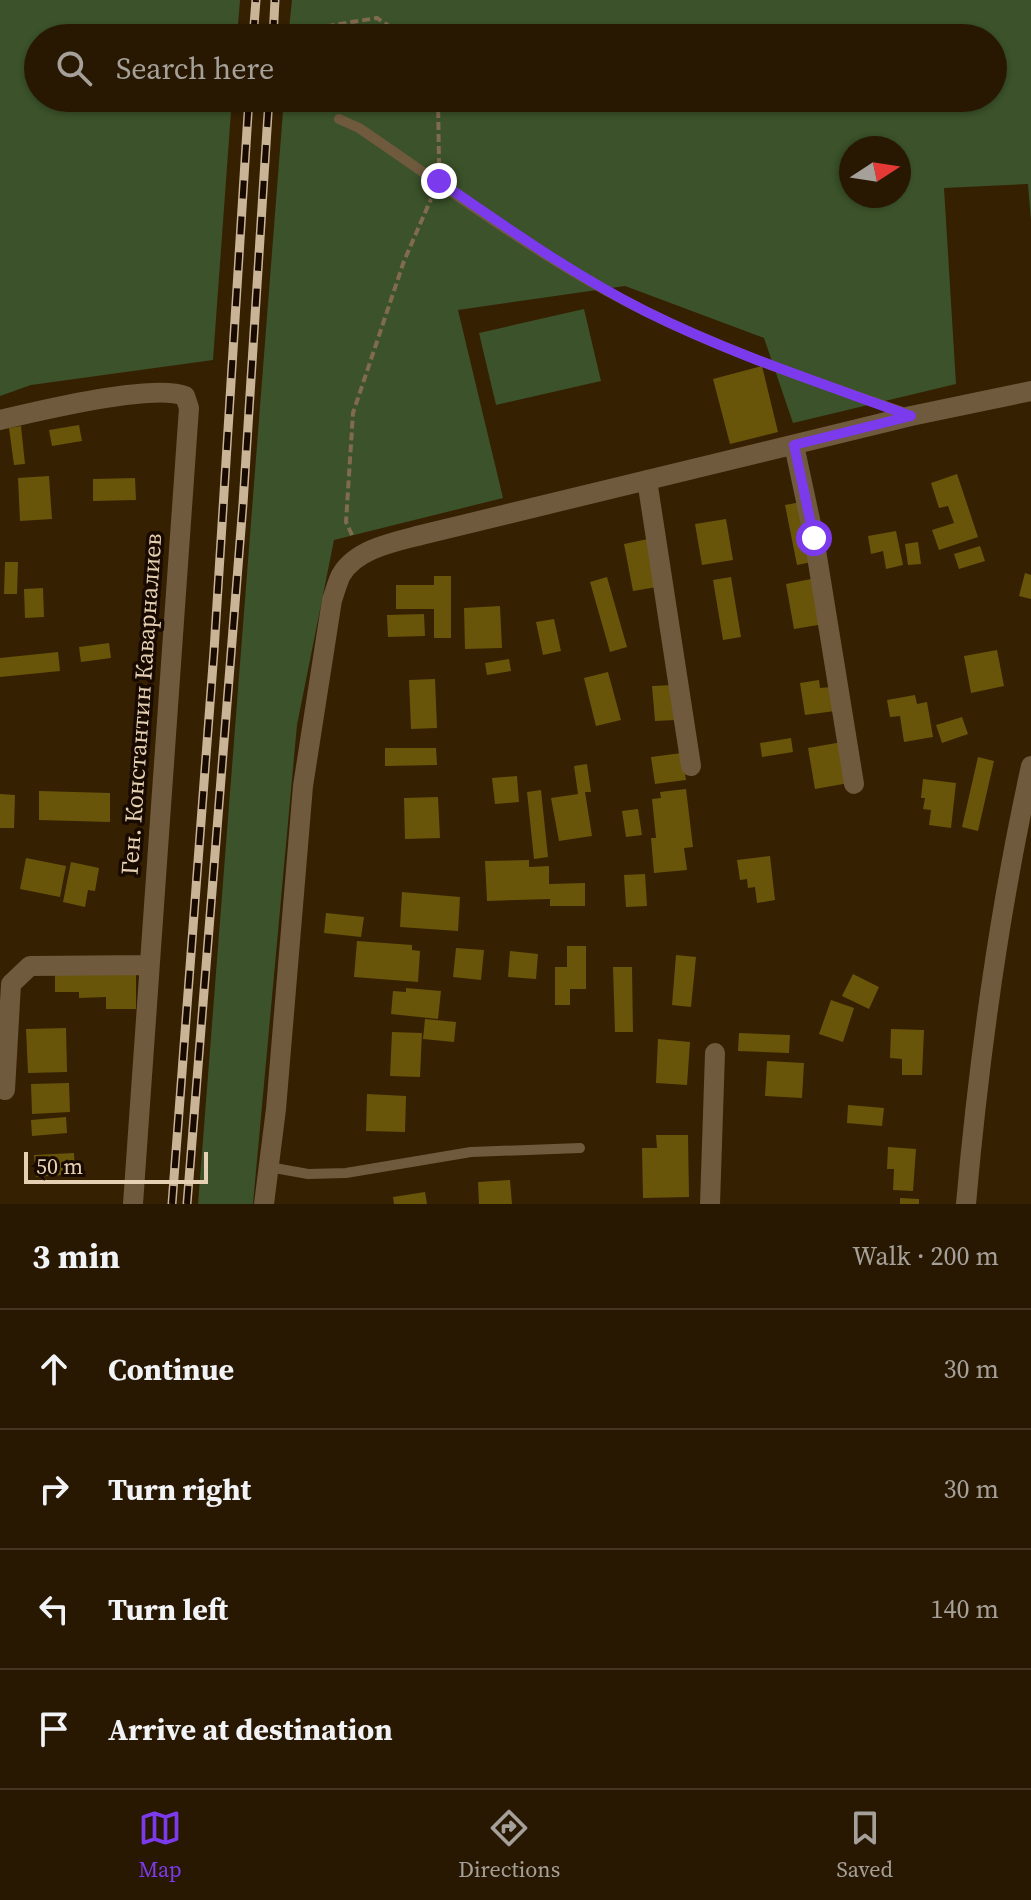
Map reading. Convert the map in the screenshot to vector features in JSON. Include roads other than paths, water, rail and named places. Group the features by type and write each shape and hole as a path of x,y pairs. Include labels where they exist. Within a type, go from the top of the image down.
{"street":[{"name":"Ген. Константин Каварналиев","path":"0,420 60,406 164,391 185,396 189,408 133,1204"},
{"path":"264,1204 303,786 332,600 342,573 361,556 387,544 421,535 911,416 1031,391"},
{"path":"794,445 814,538 854,784"},
{"path":"647,480 691,766"},
{"path":"966,1204 995,951 1031,766"},
{"path":"5,1090 11,984 30,966 149,965"},
{"path":"710,1204 715,1053"}],"lane":[{"path":"339,119 359,128 565,267 643,310 723,348 911,416"},
{"path":"269,1167 308,1174 346,1173 471,1152 580,1148"}],"railway":[{"path":"254,24 256,0"},
{"path":"274,24 275,0"},
{"path":"172,1204 214,651 248,112"},
{"path":"187,1204 243,504 268,112"}]}
